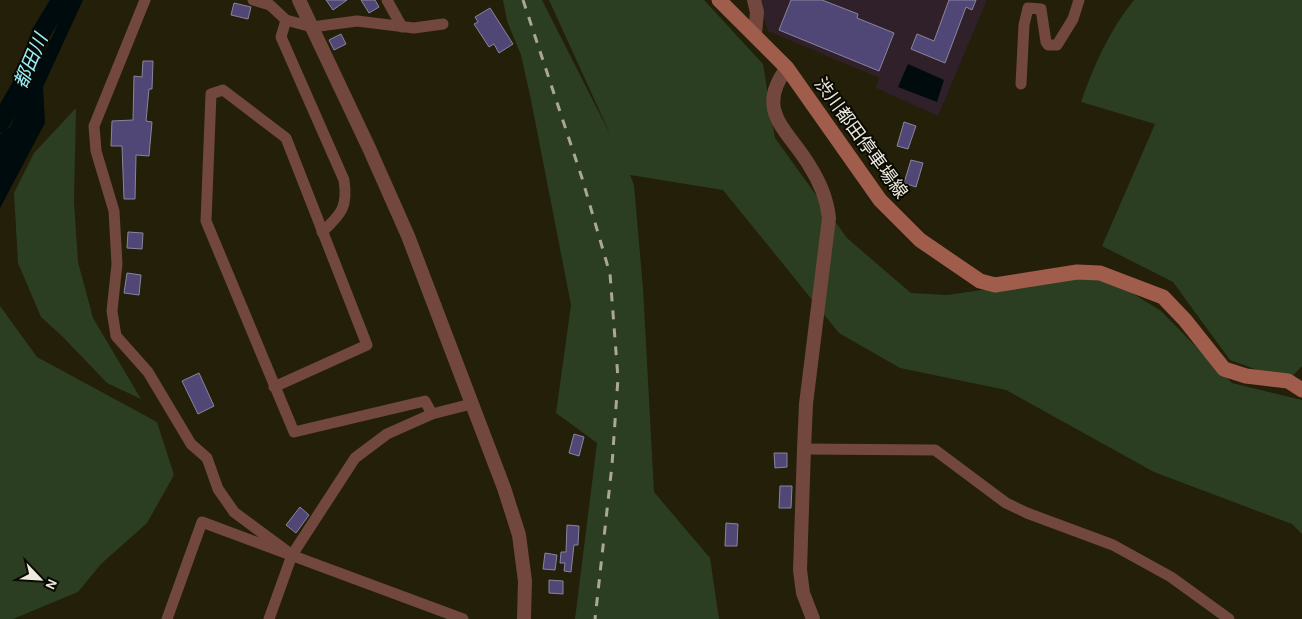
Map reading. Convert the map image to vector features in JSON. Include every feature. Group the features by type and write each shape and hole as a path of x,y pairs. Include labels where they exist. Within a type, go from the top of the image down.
{"main road":[{"name":"渋川都田停車場線","path":"719,0 787,68 880,200 920,240 980,281 995,285 1077,272 1100,274 1163,297 1224,369 1246,376 1288,381 1302,390"}],"street":[{"path":"145,0 94,126 96,150 114,211 117,264 112,312 116,336 148,372 191,444 207,458 218,490 234,512 292,556"},
{"path":"254,0 270,6 286,20 312,27 358,20 402,27 443,24"},
{"path":"299,0 408,236 504,488 519,534 526,581 524,619"},
{"path":"387,0 402,27"},
{"path":"754,0 756,12 755,34"},
{"path":"1021,84 1024,25 1028,8 1041,9 1046,42 1052,46 1060,44 1079,0"},
{"path":"286,20 281,37 344,180 347,198 342,212 322,232"},
{"path":"787,68 774,93 774,110 779,126 809,165 826,197 829,218 806,404 804,449 800,570 803,593 813,619"},
{"path":"274,387 367,345 286,138 223,90 211,94 206,221 274,387 294,432 425,401 432,414"},
{"path":"269,619 292,556 356,458 387,434 432,414 471,404"},
{"path":"804,449 935,450 1006,503 1027,513 1113,545 1170,577 1229,619"},
{"path":"167,619 202,522 463,619"}],"shaded area":[{"path":"69,0 83,0 43,87 45,123 0,208 0,134 10,127"},
{"path":"757,0 987,0 938,116 876,88 879,78 768,31"},
{"path":"908,64 944,80 937,102 898,87"}],"green space":[{"path":"503,0 542,0 611,136 549,0 704,0 763,64 775,138 847,238 911,293 947,295 1100,273 1161,311 1232,383 1302,400 1302,534 1292,524 1154,472 1006,390 900,368 839,333 723,190 630,175 634,185 643,288 654,492 710,558 719,619 575,619 597,443 556,413 571,305 521,55 507,21"},
{"path":"1134,0 1302,0 1302,366 1288,381 1230,360 1173,282 1102,246 1155,124 1081,102 1103,49 1117,23"},
{"path":"76,108 74,201 78,262 93,318 141,399 107,383 41,317 18,263 14,193 34,153"},
{"path":"0,306 37,357 157,422 174,475 147,523 101,564 78,592 13,619 0,619"}],"building":[{"path":"326,0 347,0 333,10"},
{"path":"361,0 375,0 379,7 369,13"},
{"path":"791,0 822,0 858,14 857,18 894,33 879,71 779,30"},
{"path":"949,0 976,0 972,10 966,7 945,63 911,49 917,34 934,41"},
{"path":"234,3 251,7 248,19 231,15"},
{"path":"490,8 513,44 499,53 494,44 489,47 474,24 478,22 475,17"},
{"path":"341,34 346,44 334,50 329,40"},
{"path":"143,61 153,61 152,89 149,89 146,121 152,122 149,156 136,155 135,199 124,199 122,146 111,146 112,121 133,120 134,76 142,77"},
{"path":"904,122 916,126 908,149 897,146"},
{"path":"911,160 923,163 916,187 904,183"},
{"path":"128,232 143,233 142,249 127,248"},
{"path":"127,273 141,275 139,295 124,293"},
{"path":"199,373 214,406 198,414 182,381"},
{"path":"574,434 584,437 579,456 569,453"},
{"path":"774,453 787,453 787,467 775,468"},
{"path":"780,486 792,486 791,508 779,508"},
{"path":"300,507 309,515 296,533 286,525"},
{"path":"726,523 738,524 737,546 725,546"},
{"path":"567,525 579,526 578,545 574,545 571,572 564,571 565,563 560,563 561,552 566,552"},
{"path":"545,553 557,555 555,570 543,569"},
{"path":"549,580 563,581 563,594 549,593"}],"waterway":[{"name":"都田川","path":"0,123 26,78 41,33 61,0"}],"railway":[{"path":"523,0 582,178 610,274 618,378 612,465 595,619"}]}
